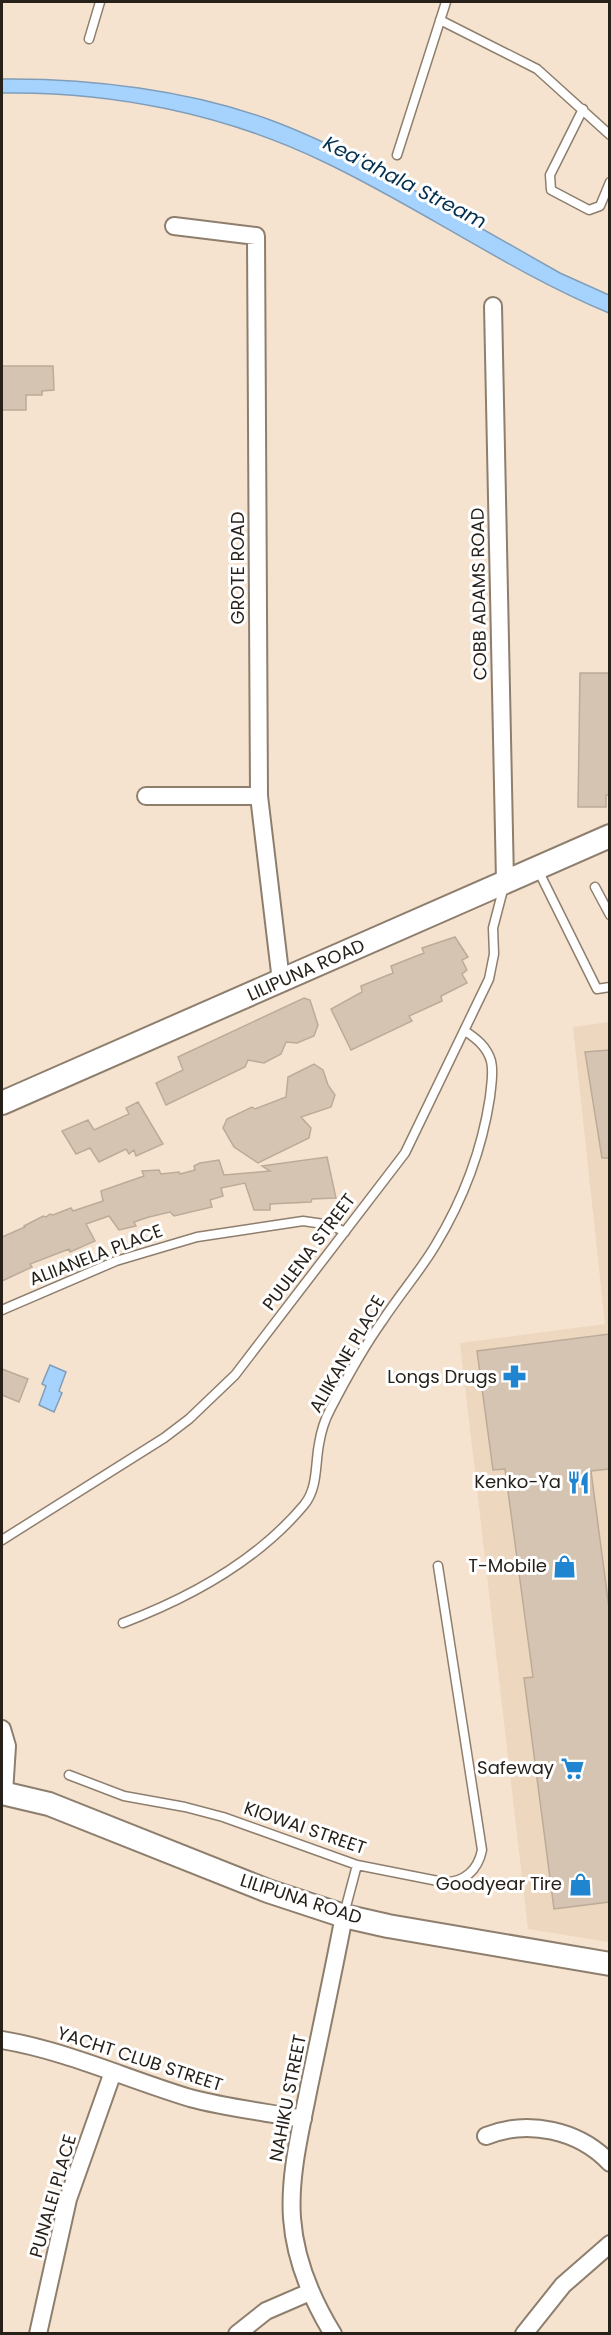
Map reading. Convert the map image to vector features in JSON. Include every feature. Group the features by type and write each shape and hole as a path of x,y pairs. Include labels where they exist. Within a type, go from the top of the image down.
{"street":[{"name":"GROTE ROAD","path":"174,226 256,236 259,796 281,981"},
{"name":"COBB ADAMS ROAD","path":"493,306 505,881"},
{"path":"146,796 259,796"},
{"name":"LILIPUNA ROAD","path":"2,1103 609,836"},
{"name":"LILIPUNA ROAD","path":"2,1729 7,1746 3,1793 49,1804 268,1891 344,1916 388,1926 609,1964"},
{"name":"NAHIKU STREET","path":"333,2334 310,2292 299,2260 292,2218 293,2180 344,1916"},
{"name":"YACHT CLUB STREET","path":"2,2040 43,2048 214,2104 303,2119"},
{"name":"PUNALEI PLACE","path":"38,2334 68,2199 113,2072"},
{"path":"486,2136 517,2128 557,2132 585,2144 609,2163"},
{"path":"524,2334 564,2285 609,2244"},
{"path":"237,2334 266,2311 310,2292"}],"lane":[{"path":"88,39 100,2"},
{"path":"397,155 446,2"},
{"path":"440,20 537,69 609,135"},
{"path":"582,109 550,174 551,190 589,210 600,206 609,182"},
{"path":"537,868 597,989 609,987"},
{"name":"PUULENA STREET","path":"2,1540 164,1438 213,1398 254,1353 405,1153 489,979 494,954 493,928 505,881"},
{"path":"595,887 609,915"},
{"name":"ALIIKANE PLACE","path":"123,1623 172,1602 218,1576 285,1525 309,1498 315,1480 321,1433 331,1408 382,1320 422,1266 447,1226 476,1158 488,1109 492,1069 487,1051 481,1042 465,1031"},
{"name":"ALIIANELA PLACE","path":"2,1310 116,1261 197,1237 303,1221 331,1225 345,1232"},
{"name":"KIOWAI STREET","path":"69,1775 124,1796 223,1817 357,1865 450,1883 470,1874 481,1859 482,1850 438,1566"},
{"name":"NAHIKU STREET","path":"344,1916 357,1865"}],"shaded area":[{"path":"609,1022 609,1942 528,1929 460,1343 605,1324 573,1027"}],"water":[{"path":"2,79 69,81 139,88 208,101 284,125 361,160 560,273 609,295 609,313 536,279 396,199 286,145 207,119 126,101 43,93 2,93"},
{"path":"50,1365 66,1372 59,1391 62,1393 54,1412 39,1405 46,1386 42,1384"}],"building":[{"path":"2,366 53,366 54,390 42,391 42,395 26,395 26,410 2,410"},
{"path":"580,673 609,673 609,795 606,795 606,807 578,807"},
{"path":"455,937 468,957 462,960 467,970 462,974 467,983 441,996 442,1001 409,1016 412,1021 351,1050 331,1009 362,992 361,986 393,973 391,966 424,953 422,948"},
{"path":"304,998 310,1000 318,1025 314,1036 297,1043 286,1042 281,1054 264,1063 248,1060 245,1067 166,1105 156,1083 183,1070 178,1057"},
{"path":"609,1050 609,1158 602,1158 585,1052"},
{"path":"314,1064 323,1070 328,1085 335,1095 331,1107 301,1117 311,1128 309,1138 258,1163 234,1147 223,1128 227,1119 252,1107 255,1109 286,1097 288,1077"},
{"path":"138,1102 163,1144 136,1156 134,1150 129,1154 126,1149 99,1162 90,1148 76,1154 62,1131 88,1120 94,1130 129,1114 126,1108"},
{"path":"327,1157 336,1198 270,1204 270,1210 254,1210 245,1183 221,1188 223,1196 210,1200 212,1207 174,1216 170,1212 149,1217 134,1222 136,1226 119,1230 109,1216 86,1224 95,1241 70,1252 69,1249 30,1264 32,1267 2,1281 2,1237 43,1216 71,1208 73,1211 103,1201 101,1191 144,1176 142,1171 159,1170 161,1174 179,1172 180,1174 195,1170 194,1166 200,1163 219,1160 224,1175 270,1171 262,1166"},
{"path":"609,1334 609,1469 591,1471 609,1608 609,1902 554,1909 524,1678 533,1677 505,1469 493,1470 477,1351"},
{"path":"2,1369 28,1379 19,1402 2,1395"}],"place":[{"name":"Longs Drugs","path":"515,1377"},
{"name":"Kenko-Ya","path":"579,1482"},
{"name":"T-Mobile","path":"565,1566"},
{"name":"Safeway","path":"572,1768"},
{"name":"Goodyear Tire","path":"580,1884"}],"water label":[{"name":"Keaʻahala Stream","path":"405,182"}]}
